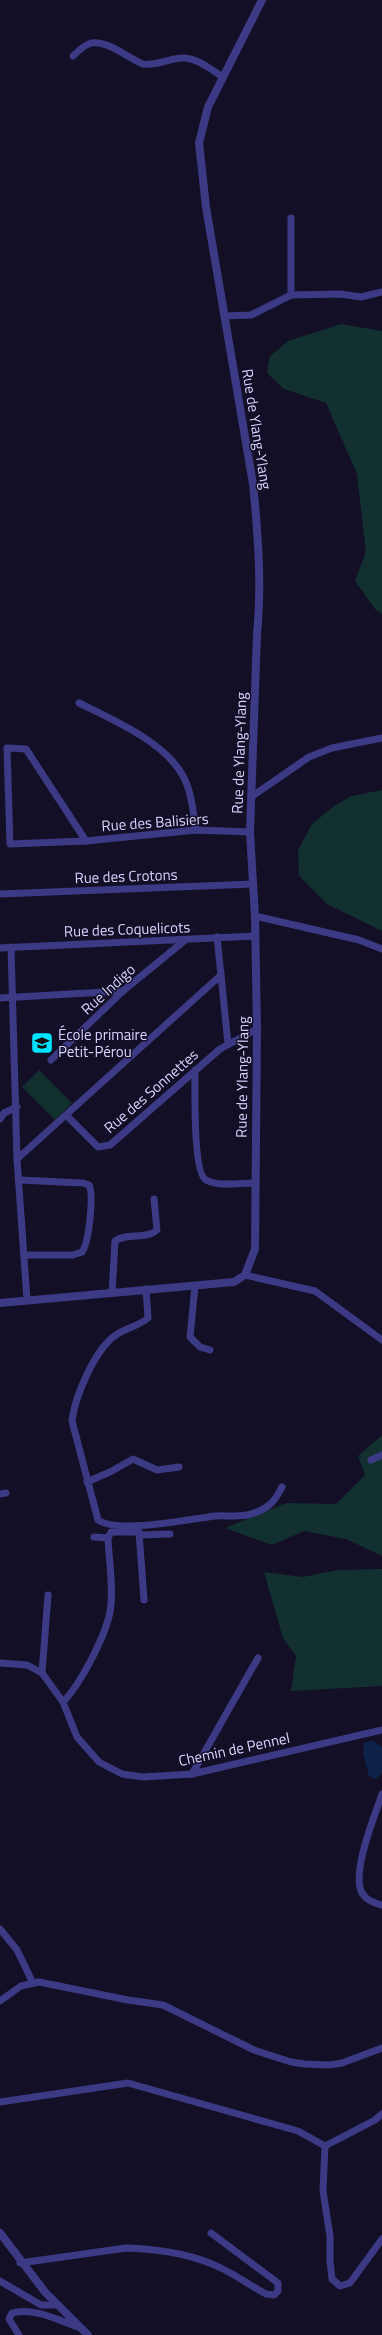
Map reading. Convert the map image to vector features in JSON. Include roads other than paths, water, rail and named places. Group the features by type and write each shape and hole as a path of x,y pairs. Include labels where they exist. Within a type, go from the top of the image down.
{"street":[{"name":"Rue de Ylang-Ylang","path":"245,1275 255,1249 254,1183 257,1029 256,936 250,832 257,634 260,605 256,514 253,484 224,316 199,154 200,131 204,118 262,0"},
{"path":"73,56 86,45 97,44 114,49 143,64 150,65 183,58 192,59 223,77"},
{"path":"291,218 291,296"},
{"path":"224,316 251,315 291,296 340,294 361,297 382,292"},
{"path":"79,703 115,721 163,751 183,776 190,796 196,830"},
{"path":"251,797 309,756 332,748 382,738"},
{"name":"Rue des Balisiers","path":"86,841 26,749 7,748 10,844 86,841 196,830 250,832"},
{"name":"Rue des Crotons","path":"0,894 253,884"},
{"path":"255,916 359,940 382,950"},
{"name":"Rue des Coquelicots","path":"0,948 256,936"},
{"path":"217,937 228,1044"},
{"name":"Rue Indigo","path":"51,1060 123,991 184,940"},
{"path":"11,948 17,1107 17,1159 27,1300"},
{"path":"17,1159 67,1116 220,975"},
{"path":"0,998 123,991"},
{"name":"Rue des Sonnettes","path":"67,1116 98,1147 110,1145 195,1070 228,1044 257,1029"},
{"path":"195,1070 197,1161 201,1177 204,1180 218,1183 254,1183"},
{"path":"0,1119 4,1113 17,1107"},
{"path":"19,1180 83,1183 89,1185 92,1195 87,1240 82,1252 73,1255 24,1255"},
{"path":"112,1293 115,1241 121,1237 152,1233 158,1230 154,1199"},
{"path":"0,1303 234,1282 245,1275 314,1291 382,1340"},
{"path":"195,1286 190,1337 200,1347 210,1350"},
{"path":"146,1289 148,1318 116,1334 111,1339 88,1372 76,1401 72,1421 98,1520 109,1525 170,1524 217,1516 242,1516 266,1508 275,1502 282,1487"},
{"path":"371,1460 382,1455"},
{"path":"87,1482 112,1471 133,1459 157,1470 179,1467"},
{"path":"63,1702 74,1691 102,1635 110,1612 108,1538 111,1532 138,1531 140,1535 144,1600"},
{"path":"140,1535 170,1534"},
{"path":"94,1537 108,1538"},
{"path":"42,1673 48,1595"},
{"path":"192,1774 258,1658"},
{"name":"Chemin de Pennel","path":"0,1663 27,1665 42,1673 63,1702 78,1737 99,1762 122,1774 143,1777 192,1774 382,1730"},
{"path":"382,1794 367,1840 359,1882 361,1891 367,1900 382,1905"},
{"path":"0,1929 17,1950 32,1983"},
{"path":"0,2001 22,1986 39,1982 128,2000 163,2005 254,2050 291,2062 329,2065 356,2058 382,2048"},
{"path":"0,2102 128,2083 298,2131 325,2146"},
{"path":"325,2146 375,2120 382,2114"},
{"path":"325,2146 323,2190 330,2236 332,2279 335,2284 340,2286 350,2283 382,2239"},
{"path":"0,2233 20,2263 57,2305 78,2327 88,2335"},
{"path":"20,2263 126,2248 141,2249 166,2252 206,2262 222,2268 266,2294 274,2295 278,2291 278,2283 211,2233"},
{"path":"0,2281 41,2305 57,2305"},
{"path":"19,2335 10,2324 9,2319 12,2314 18,2311 28,2311 78,2327"}],"water":[{"path":"372,1740 382,1747 382,1773 376,1779 369,1776 363,1754 364,1743"}],"place":[{"name":"École primaire Petit-Pérou","path":"42,1043"}]}
